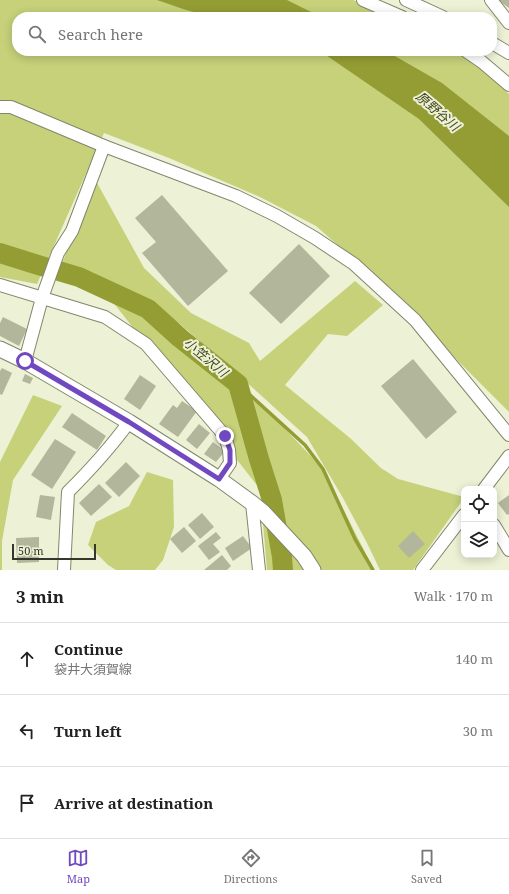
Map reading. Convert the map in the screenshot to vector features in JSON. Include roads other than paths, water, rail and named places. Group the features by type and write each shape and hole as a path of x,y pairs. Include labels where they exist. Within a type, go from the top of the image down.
{"main road":[{"path":"0,350 25,361 129,422 219,479 258,507 310,566"}],"street":[{"path":"363,0 391,12"},
{"path":"406,0 432,12"},
{"path":"491,0 509,23"},
{"path":"497,46 509,53"},
{"path":"473,56 509,85"},
{"path":"0,107 11,107 104,146 236,196 277,216 315,238 354,264 415,320 509,435"},
{"path":"25,361 42,298 58,253 72,231 104,146"},
{"path":"0,285 105,317 146,344 225,436 230,450 230,463 219,479"},
{"path":"64,570 68,492 116,440 129,422"},
{"path":"486,486 509,456"},
{"path":"258,507 258,570"},
{"path":"422,570 461,520"},
{"path":"497,530 509,550"}],"water":[{"path":"157,0 287,0 311,12 194,12"},
{"name":"原野谷川","path":"327,56 395,56 442,83 509,136 509,207 419,119"}],"waterway":[{"name":"小笠沢川","path":"0,253 79,277 148,309 180,338 238,384 272,500 283,570"},
{"path":"238,384 305,445 323,469 355,539 373,570"}]}
